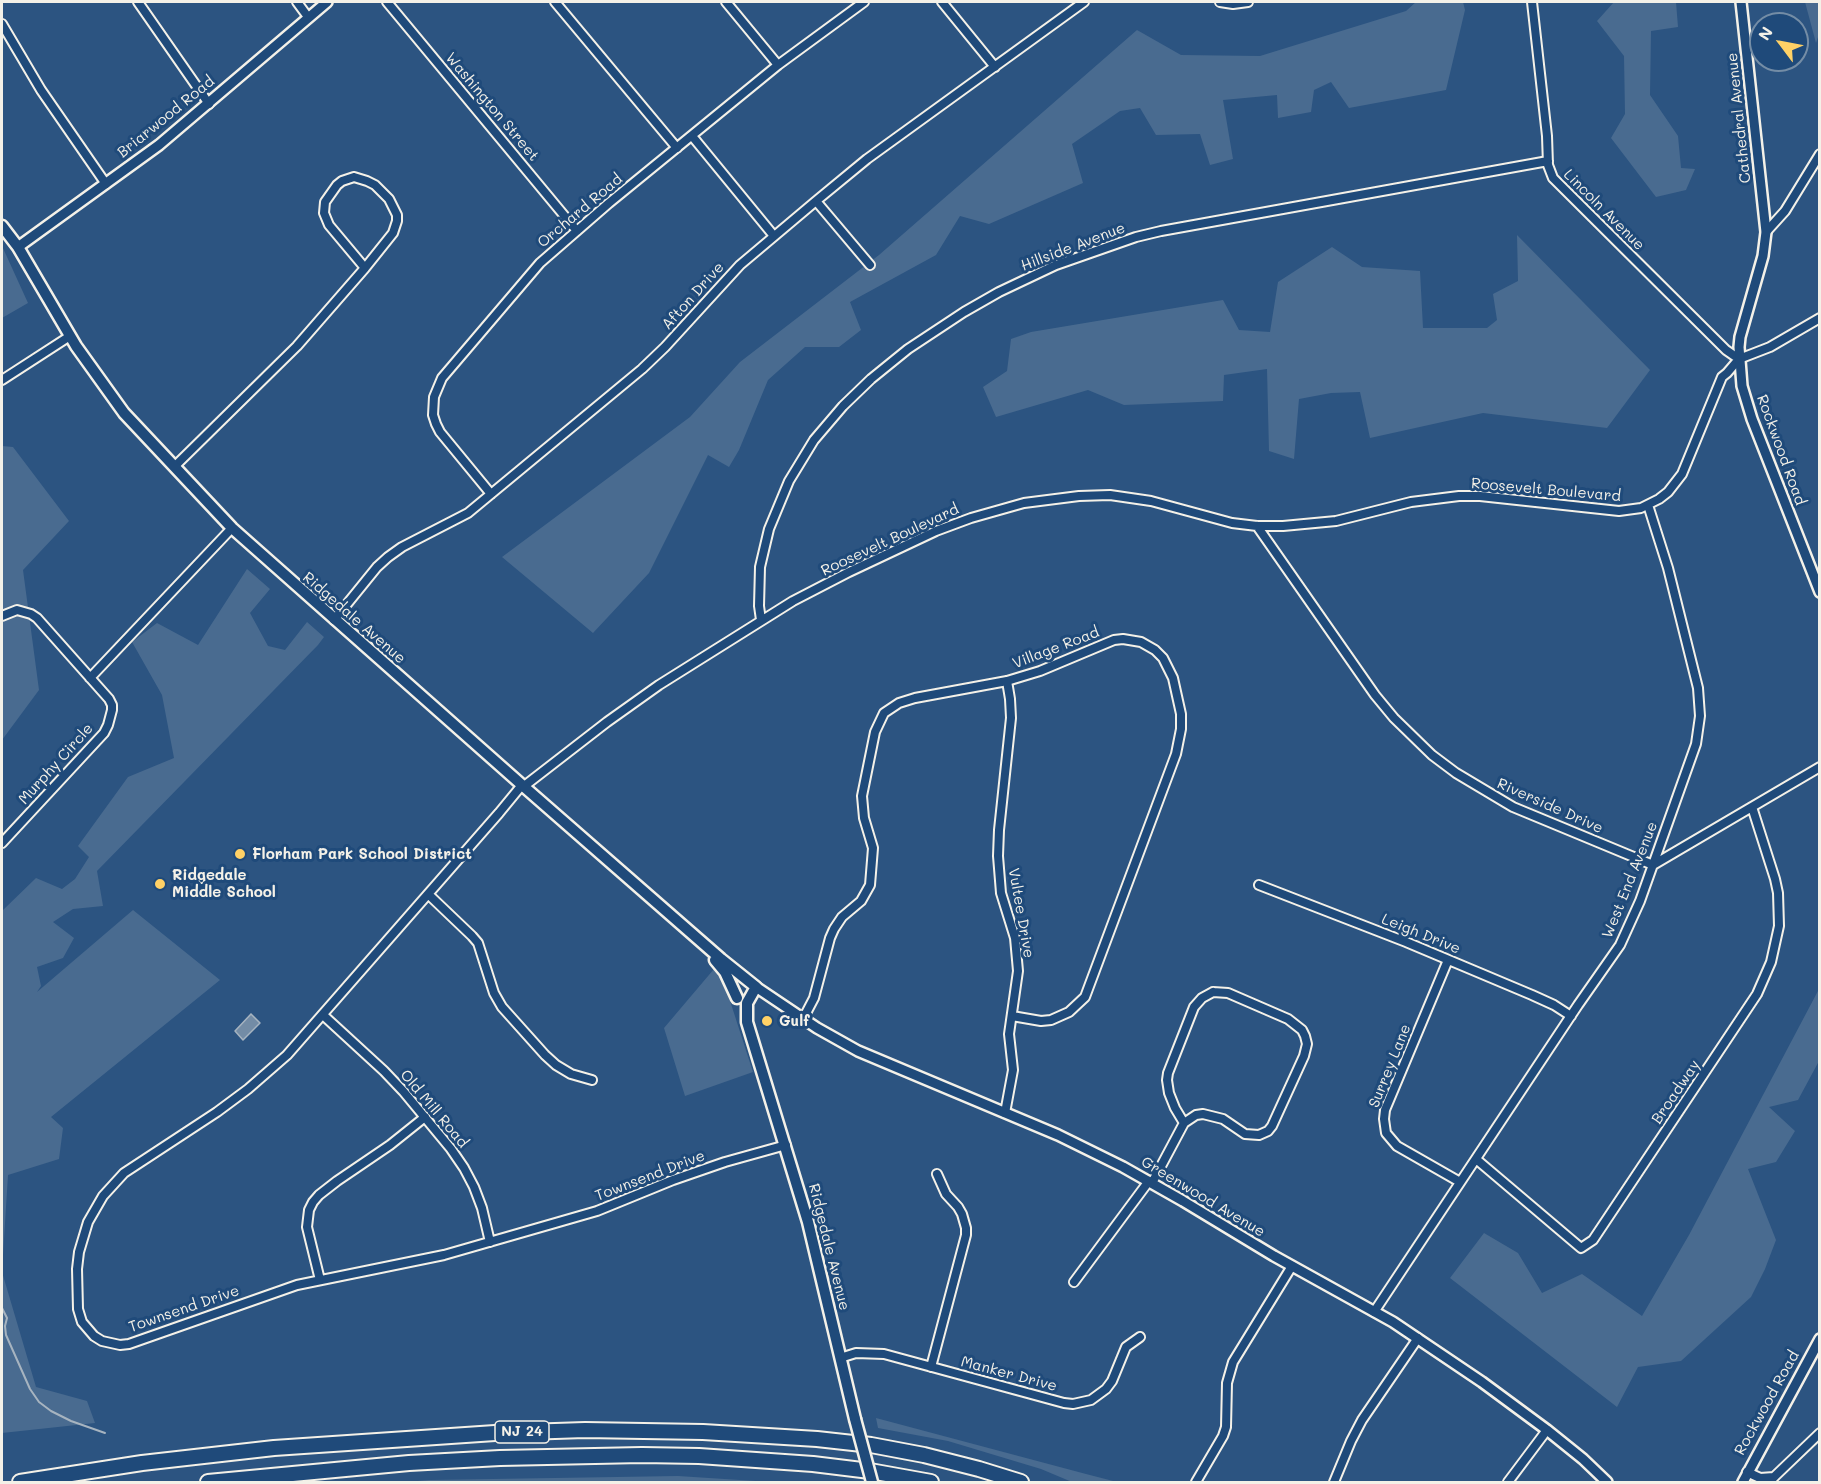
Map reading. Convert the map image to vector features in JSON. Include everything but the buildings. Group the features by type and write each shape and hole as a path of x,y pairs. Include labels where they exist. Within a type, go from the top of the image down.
{"highway":[{"name":"NJ 24","path":"20,1482 142,1463 286,1447 495,1433 644,1430 771,1436 871,1445 979,1468 1021,1482"},
{"name":"NJ 24","path":"208,1482 409,1463 500,1458 642,1455 699,1456 813,1464 931,1482"}],"main road":[{"name":"Ridgedale Avenue","path":"2,226 18,247 70,336 124,413 232,528 522,786 756,987 747,1003 747,1022 808,1222 872,1482"},
{"name":"Ridgedale Avenue","path":"712,951 737,998 741,1019 747,1022"},
{"path":"737,998 740,987 746,979"}],"street":[{"path":"138,2 209,104"},
{"path":"297,2 308,17"},
{"name":"Briarwood Road","path":"18,247 159,145 327,2"},
{"name":"Washington Street","path":"387,2 577,231"},
{"path":"555,2 677,148"},
{"path":"726,2 778,66"},
{"name":"Orchard Road","path":"491,494 440,432 433,415 434,397 442,378 532,271 577,231 778,66 864,2"},
{"path":"942,2 995,66"},
{"name":"Afton Drive","path":"334,620 377,567 388,557 402,547 459,519 642,369 740,265 816,201 867,159 1084,2"},
{"path":"1220,2 1233,4 1248,2"},
{"name":"Lincoln Avenue","path":"1532,2 1548,160 1553,177 1725,350 1739,360"},
{"name":"Cathedral Avenue","path":"1741,2 1766,232"},
{"path":"2,24 26,68 106,184"},
{"path":"692,136 774,236"},
{"path":"1766,232 1785,211 1820,154"},
{"name":"Hillside Avenue","path":"761,620 760,567 769,529 789,482 814,440 843,406 871,379 908,349 964,312 999,292 1056,265 1136,237 1548,160"},
{"path":"174,467 297,346 364,268 393,233 396,228 397,215 388,199 375,186 360,178 349,178 336,185 325,202 324,213 329,225 364,268"},
{"path":"816,201 870,265"},
{"name":"Rockwood Road","path":"1766,232 1763,256 1740,337 1739,360 1742,386 1752,419 1820,592"},
{"path":"1739,360 1770,347 1820,318"},
{"path":"2,380 70,336"},
{"name":"Roosevelt Boulevard","path":"522,786 641,698 793,601 918,539 971,518 1024,503 1079,496 1117,496 1151,501 1232,523 1257,526 1336,521 1412,502 1459,496 1480,496 1618,511 1648,505 1668,492 1682,474 1722,377 1739,360"},
{"name":"West End Avenue","path":"1374,1312 1620,945 1640,901 1696,744 1700,716 1698,688 1668,568 1648,505"},
{"name":"Riverside Drive","path":"1257,526 1375,695 1400,724 1432,755 1481,789 1513,807 1653,864"},
{"path":"90,678 232,528"},
{"name":"Murphy Circle","path":"2,616 16,610 37,618 111,701 112,710 104,733 2,843"},
{"name":"Village Road","path":"803,1019 814,998 834,929 842,917 861,901 870,885 873,848 864,818 862,796 875,732 879,721 891,707 915,698 1007,681 1059,664 1109,642 1123,639 1141,642 1155,650 1169,668 1177,692 1181,729 1176,754 1086,997 1069,1012 1051,1020 1041,1021 1012,1016"},
{"name":"Vultee Drive","path":"1005,1113 1013,1070 1009,1034 1017,982 1015,938 1001,893 998,856 1011,718 1007,681"},
{"path":"1653,864 1820,767"},
{"name":"Townsend Drive","path":"522,786 287,1055 248,1089 184,1135 132,1167 115,1182 95,1209 83,1236 77,1269 78,1309 82,1322 94,1336 111,1344 129,1344 297,1285 444,1255 597,1211 673,1180 725,1162 786,1145"},
{"name":"Broadway","path":"1476,1159 1581,1248 1593,1240 1757,994 1772,962 1779,926 1778,893 1752,807"},
{"name":"Leigh Drive","path":"1259,885 1448,960 1554,1005 1571,1016"},
{"path":"428,894 478,943 494,993 502,1007 556,1065 571,1074 592,1080"},
{"name":"Surrey Lane","path":"1448,960 1385,1110 1384,1119 1386,1133 1397,1146 1460,1182"},
{"name":"Greenwood Avenue","path":"756,987 803,1019 858,1051 1058,1135 1151,1182 1418,1338 1547,1430 1583,1459 1606,1482"},
{"path":"1074,1281 1151,1182 1189,1118 1203,1114 1222,1119 1245,1134 1259,1136 1268,1131 1306,1049 1302,1030 1288,1019 1228,993 1213,992 1202,998 1194,1007 1168,1073 1169,1093 1174,1108 1184,1123"},
{"name":"Old Mill Road","path":"323,1015 384,1071 425,1117 464,1168 482,1208 489,1242"},
{"path":"320,1280 307,1227 309,1210 313,1202 337,1181 425,1117"},
{"path":"931,1367 966,1235 962,1214 946,1194 937,1174"},
{"path":"1196,1482 1226,1427 1227,1383 1233,1362 1292,1266"},
{"name":"Manker Drive","path":"840,1358 856,1353 884,1354 1064,1403 1082,1402 1099,1395 1106,1389 1112,1382 1126,1347 1140,1337"},
{"path":"1334,1482 1362,1420 1418,1338"},
{"name":"Rockwood Road","path":"1745,1479 1820,1339"},
{"path":"1508,1482 1547,1430"},
{"path":"1745,1479 1772,1480 1820,1433"}],"shaded area":[{"path":"1416,2 1463,2 1465,10 1446,90 1349,108 1331,82 1314,90 1311,112 1278,118 1277,95 1223,100 1233,159 1210,165 1200,134 1156,135 1140,108 1120,111 1072,144 1083,183 989,224 960,216 936,255 850,302 861,330 839,347 805,347 768,380 739,450 729,467 708,455 649,573 593,633 502,557 690,417 740,362 879,255 1137,30 1181,55 1260,56 1406,11"},
{"path":"1614,2 1676,2 1678,27 1651,31 1650,95 1678,136 1681,168 1695,169 1686,190 1656,197 1611,138 1625,114 1624,56 1597,21"},
{"path":"1805,2 1819,2 1819,34 1816,43 1809,12"},
{"path":"1517,235 1650,370 1607,428 1483,413 1370,438 1360,392 1331,393 1299,399 1294,459 1269,451 1267,369 1224,375 1223,401 1124,405 1088,390 996,417 983,387 1007,371 1011,339 1031,332 1223,300 1239,330 1270,332 1278,282 1332,247 1362,267 1420,271 1423,328 1487,328 1497,320 1493,294 1518,281"},
{"path":"2,246 28,303 2,318"},
{"path":"2,446 13,447 69,521 23,570 39,690 2,740"},
{"path":"247,569 270,589 250,613 268,646 285,650 307,622 324,637 97,871 103,906 73,909 53,922 74,938 63,958 37,967 41,986 37,992 133,910 220,980 51,1117 63,1128 59,1159 8,1175 2,1271 2,911 36,878 62,889 75,879 89,857 78,846 128,777 174,758 162,695 132,642 157,623 198,645"},
{"path":"714,969 722,976 753,1072 685,1096 664,1028"},
{"path":"1819,989 1819,1061 1798,1100 1769,1107 1795,1131 1776,1162 1748,1169 1776,1240 1751,1297 1681,1361 1638,1367 1617,1407 1450,1278 1484,1233 1518,1253 1542,1293 1582,1274 1642,1316 1689,1235"},
{"path":"251,1014 260,1023 243,1040 235,1031"},
{"path":"2,1272 36,1387 87,1401 95,1423 2,1433"},
{"path":"876,1418 1117,1482 1072,1482 1041,1469 948,1441 878,1428"},
{"path":"678,1476 771,1482 405,1482 430,1480"}],"waterway":[{"path":"2,1308 7,1318 6,1335 30,1389 39,1402 71,1421 105,1433"}],"place":[{"name":"Florham Park School District","path":"240,854"},
{"name":"Ridgedale Middle School","path":"160,884"},
{"name":"Gulf","path":"767,1021"}]}
